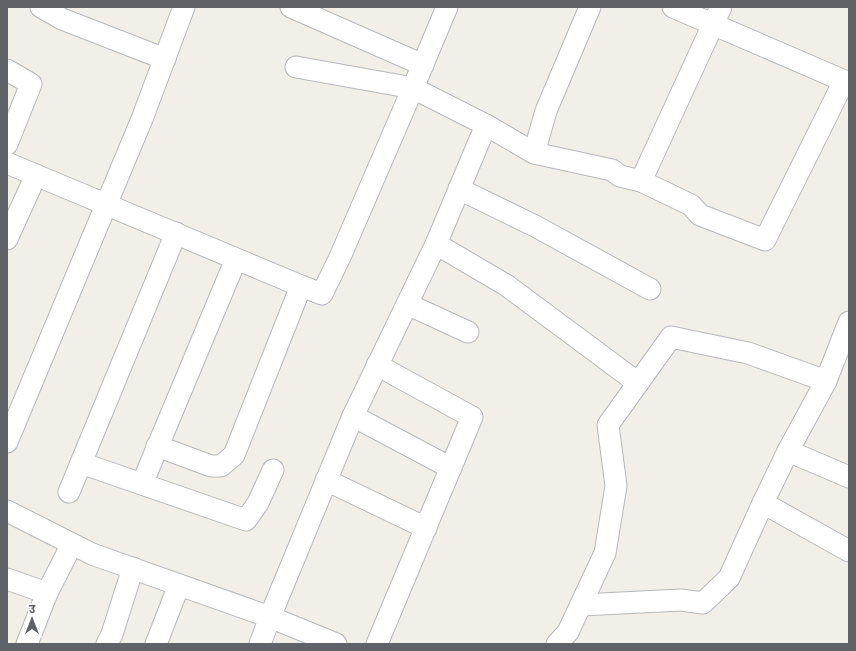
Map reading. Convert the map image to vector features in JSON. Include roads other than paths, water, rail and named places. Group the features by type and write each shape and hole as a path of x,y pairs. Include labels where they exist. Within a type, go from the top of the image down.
{"street":[{"path":"41,7 62,19 165,59"},
{"path":"7,442 142,119 184,7"},
{"path":"291,7 423,65"},
{"path":"7,163 322,294 340,257 447,7"},
{"path":"534,153 546,111 590,7"},
{"path":"296,67 413,88 486,125 534,153 612,170 620,176 641,181 691,206 700,215 765,240 846,82 717,15 673,7"},
{"path":"641,181 717,15"},
{"path":"7,70 31,84 7,144"},
{"path":"260,644 352,416 436,244 486,125"},
{"path":"7,239 36,175"},
{"path":"459,189 535,226 650,289"},
{"path":"69,492 176,233"},
{"path":"436,244 506,284 638,384"},
{"path":"142,484 236,259"},
{"path":"157,446 211,466 221,466 234,455 301,286"},
{"path":"407,304 468,332"},
{"path":"581,604 681,600 703,603 729,578 788,451 826,381 849,322"},
{"path":"557,644 568,632 605,553 616,486 608,425 671,337 748,353 826,381"},
{"path":"377,365 472,417 377,644"},
{"path":"352,416 451,468"},
{"path":"788,451 849,477"},
{"path":"81,462 246,520 258,503 273,470"},
{"path":"326,480 426,528"},
{"path":"763,503 849,551"},
{"path":"7,511 92,554 270,617 336,644"},
{"path":"28,644 47,593 72,544"},
{"path":"107,644 112,634 133,568"},
{"path":"7,579 47,593"},
{"path":"156,644 179,585"}]}
